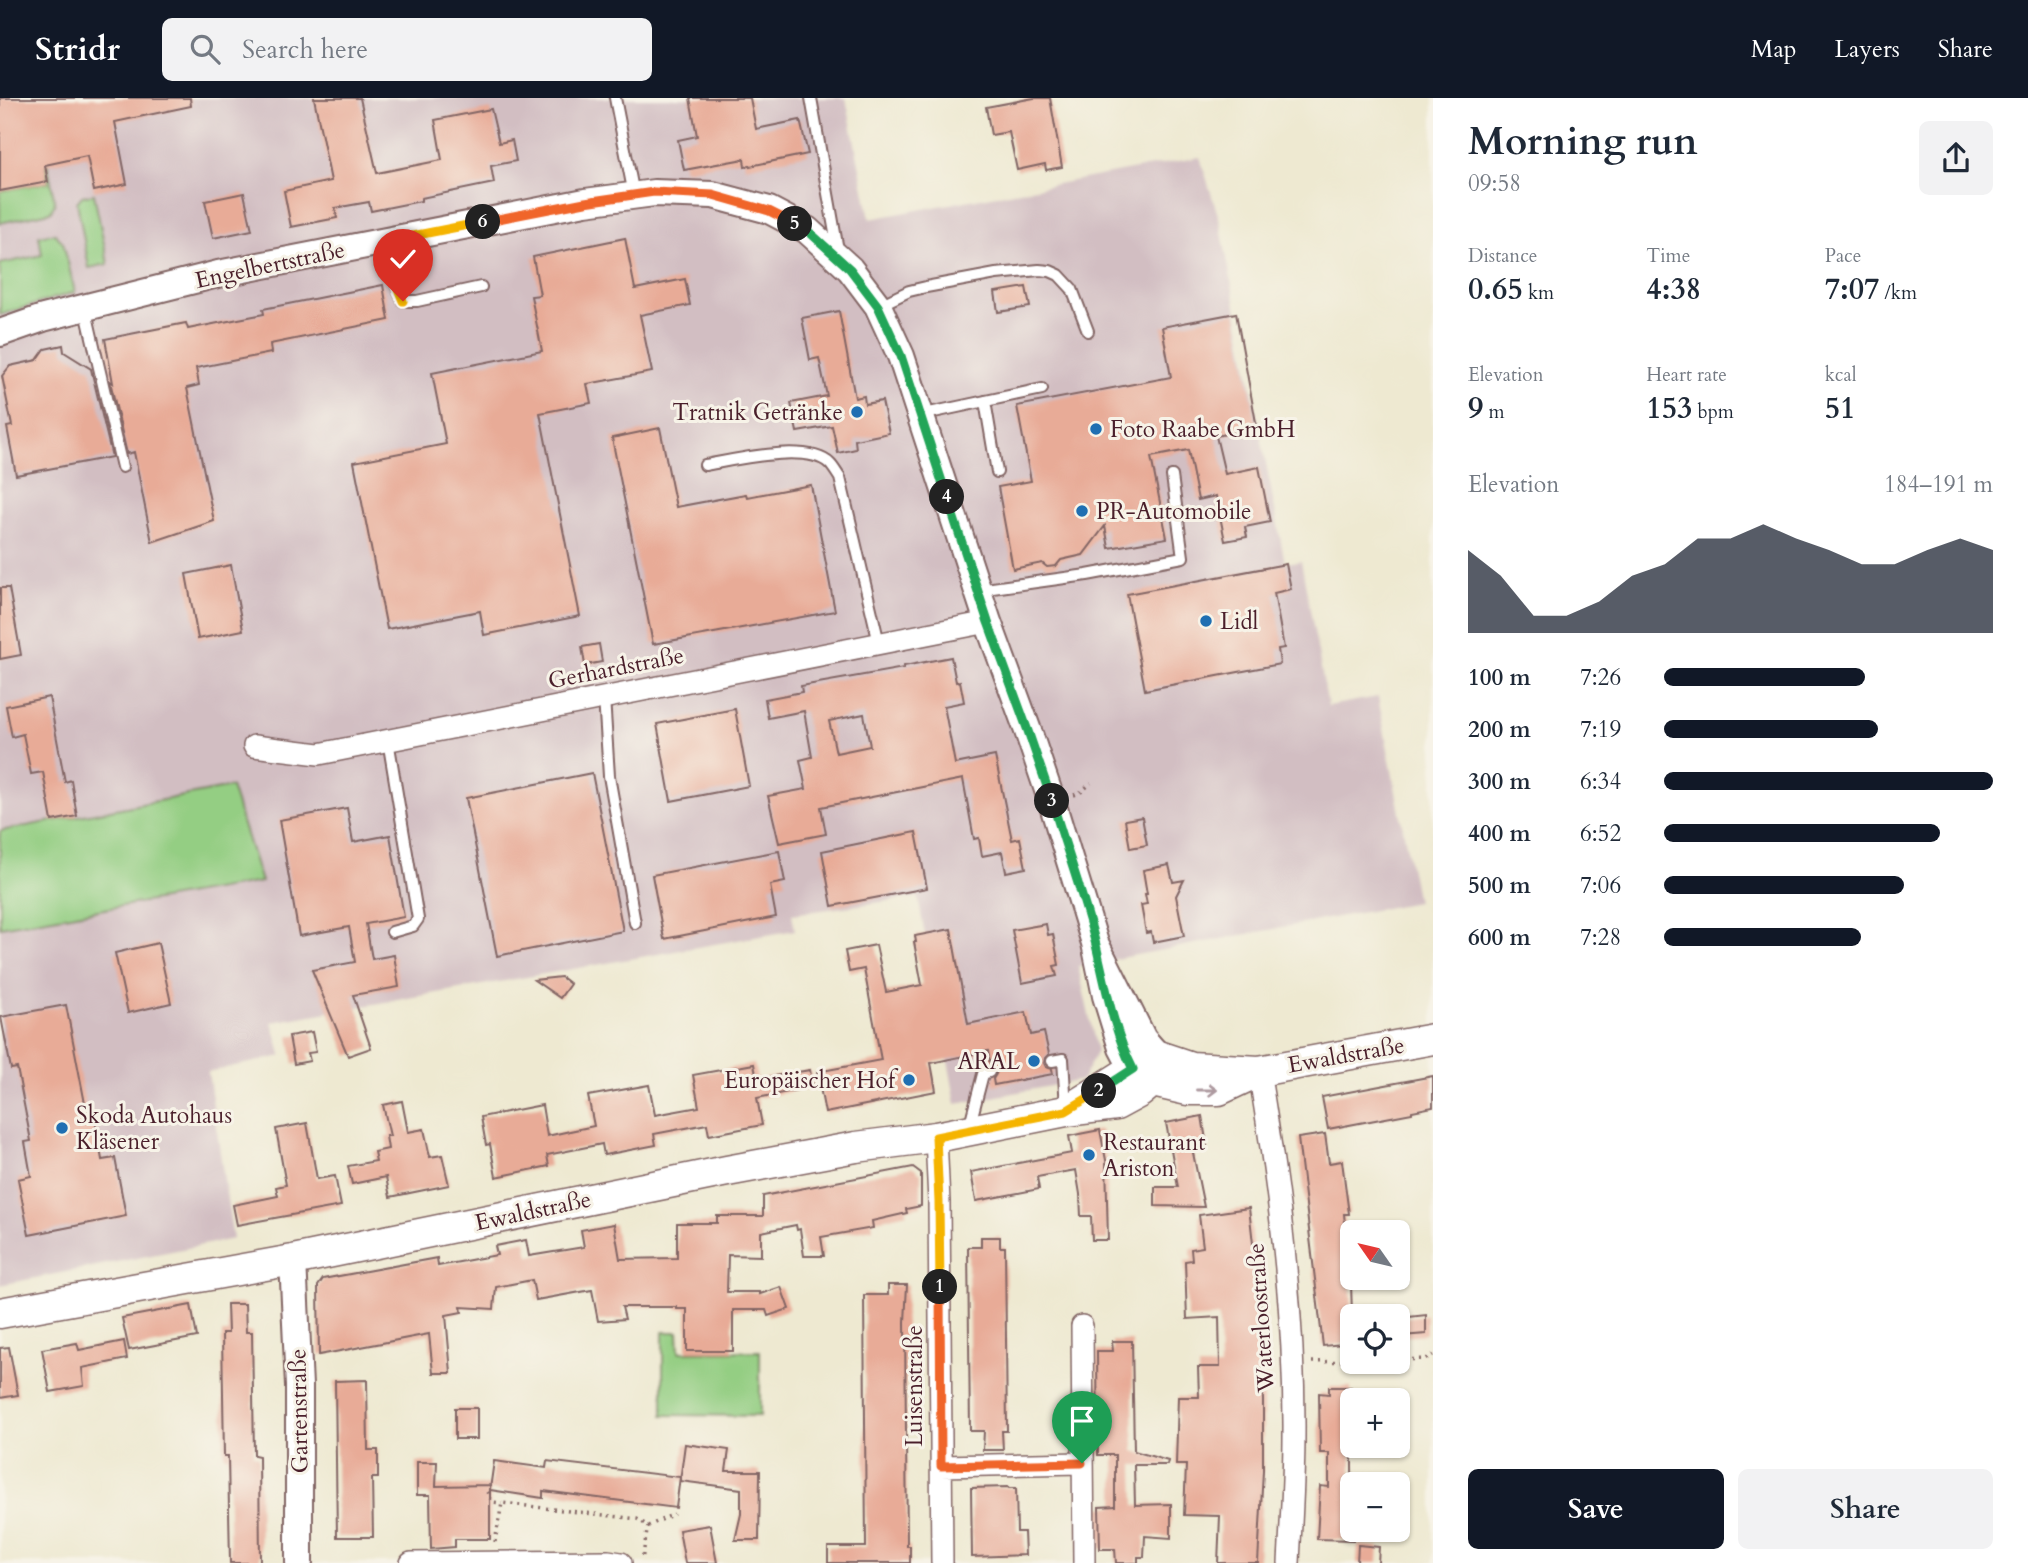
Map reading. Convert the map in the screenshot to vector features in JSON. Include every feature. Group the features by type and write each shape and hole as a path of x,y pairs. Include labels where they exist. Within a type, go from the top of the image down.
{"main road":[{"name":"Ewaldstraße","path":"0,1313 293,1260 727,1171 856,1147 936,1137 1066,1111 1109,1086 1147,1069 1191,1067 1259,1071 1433,1039"}],"street":[{"name":"Engelbertstraße","path":"0,333 43,318 218,274 585,202 654,192 713,195 769,211 807,230 850,269 878,306 901,356 988,622 1032,742 1095,943 1143,1039 1147,1069"},
{"name":"Gerhardstraße","path":"254,746 319,754 988,622"},
{"name":"Waterloostraße","path":"1259,1071 1275,1165 1291,1324 1294,1436 1289,1563"},
{"name":"Luisenstraße","path":"936,1137 942,1563"},
{"name":"Gartenstraße","path":"293,1260 299,1386 299,1563"},
{"path":"1082,1326 1084,1563"},
{"name":"Luisenstraße","path":"941,1466 1082,1463"},
{"path":"411,1563 621,1563"}],"lane":[{"path":"615,98 634,195"},
{"path":"811,98 840,260"},
{"path":"387,241 403,301 417,301 481,287"},
{"path":"878,306 909,291 926,287 996,274 1050,271 1059,275 1072,289 1088,331"},
{"path":"85,307 122,467"},
{"path":"920,415 1042,389"},
{"path":"985,401 997,472"},
{"path":"705,465 767,454 813,456 829,463 840,478 879,643"},
{"path":"978,590 1087,575 1183,557 1172,476"},
{"path":"604,698 610,776 635,923"},
{"path":"388,740 418,919 415,925 392,932"},
{"path":"1052,1060 1063,1059 1066,1111"},
{"path":"968,1130 983,1074 989,1072"}],"path":[{"path":"1410,1360 1426,1359 1433,1355"},
{"path":"1292,1363 1340,1361"},
{"path":"487,1492 492,1502 637,1519 648,1526"},
{"path":"492,1562 502,1503"},
{"path":"648,1526 674,1514"},
{"path":"642,1563 648,1526"}],"shaded area":[{"path":"0,98 846,98 870,219 1200,157 1220,222 1285,563 1301,561 1328,706 1378,697 1417,902 1078,966 1097,1051 1082,1080 956,1104 918,897 792,914 795,930 272,1022 282,1056 208,1072 233,1239 0,1285"}],"green space":[{"path":"48,165 55,204 50,212 0,223 0,191 48,182 45,166"},
{"path":"94,194 108,264 89,268 77,202 82,196"},
{"path":"55,234 63,242 75,292 0,315 0,264 42,255 39,236"},
{"path":"231,787 261,882 0,927 0,831"},
{"path":"663,1332 678,1332 679,1352 760,1351 760,1416 663,1415"}],"building":[{"path":"0,98 190,98 191,106 115,122 127,184 94,191 87,156 45,165 48,182 0,191"},
{"path":"314,98 360,98 377,173 442,160 435,120 491,109 499,143 512,140 516,161 491,166 494,183 371,211 369,202 335,208 337,218 291,227 284,191 331,181"},
{"path":"690,98 750,98 756,129 800,120 808,154 745,167 744,159 684,170 678,140 697,136"},
{"path":"1034,98 1050,98 1062,167 1046,170 1045,164 1017,170 1009,132 991,135 986,107"},
{"path":"244,193 252,230 213,238 205,201"},
{"path":"625,238 635,289 685,279 690,305 640,315 652,372 587,384 591,403 540,413 580,616 484,635 480,611 387,629 354,462 446,444 432,373 542,351 531,296 540,295 533,257"},
{"path":"383,285 389,320 270,344 271,353 196,368 199,385 187,388 214,521 152,542 134,452 127,454 110,381 113,383 105,339 186,323 188,329 264,314 263,309"},
{"path":"1026,287 1030,307 998,312 995,292"},
{"path":"839,311 855,398 864,396 865,404 882,401 889,433 855,440 856,449 838,453 832,426 797,432 791,403 827,396 819,358 810,360 802,318"},
{"path":"1236,313 1257,428 1216,436 1225,474 1259,467 1270,522 1245,527 1247,537 1225,541 1216,496 1198,500 1188,450 1151,457 1167,538 1109,548 1105,526 1083,555 1061,560 1056,566 1047,567 1042,563 1013,569 998,487 1031,481 1017,406 1171,377 1162,327"},
{"path":"63,345 64,352 91,369 112,457 16,475 7,427 12,426 2,376 10,366 37,360 45,349"},
{"path":"660,428 676,507 811,485 835,611 653,644 612,438"},
{"name":"Lidl","path":"1286,564 1291,589 1274,593 1284,648 1278,649 1280,664 1145,690 1127,594"},
{"path":"231,565 243,630 198,639 186,574"},
{"path":"0,588 9,588 21,655 0,659"},
{"path":"599,644 602,662 585,665 582,647"},
{"path":"951,657 956,682 960,681 964,702 944,706 955,764 995,756 1012,840 1020,838 1026,868 1006,872 1002,852 982,856 979,838 974,839 963,779 821,807 826,834 779,843 768,796 806,789 800,760 812,757 804,711 768,718 765,699 802,692 801,686","holes":["864,714 870,746 836,753 829,721"]},
{"path":"49,697 65,782 71,780 77,816 52,821 43,772 31,774 23,734 12,737 6,706"},
{"path":"735,709 749,786 671,801 657,724"},
{"path":"592,773 623,931 497,956 466,798"},
{"path":"347,808 353,842 390,835 404,917 366,924 372,959 394,955 399,987 353,995 371,1048 348,1056 312,970 355,962 349,927 299,936 279,820"},
{"path":"1142,817 1147,845 1130,848 1125,820"},
{"path":"916,832 927,888 832,906 822,851"},
{"path":"779,851 785,882 770,885 776,917 664,939 652,875"},
{"path":"1169,865 1173,882 1184,880 1176,896 1184,936 1153,942 1151,932 1146,933 1141,905 1147,904 1143,870"},
{"path":"1046,924 1048,935 1053,934 1059,965 1054,966 1057,976 1022,983 1012,930"},
{"path":"951,929 968,1024 1026,1012 1031,1035 1044,1032 1049,1054 1044,1063 1052,1069 1053,1074 994,1085 993,1079 997,1070 990,1064 988,1051 931,1063 936,1091 825,1113 817,1072 881,1060 864,969 849,972 845,951 876,945 886,992 922,985 915,936"},
{"path":"158,943 171,1003 128,1013 115,953"},
{"path":"561,977 570,984 560,998 534,980"},
{"name":"Skoda Autohaus Kläsener","path":"66,1005 87,1114 94,1113 102,1160 115,1158 126,1216 29,1235 18,1179 31,1176 25,1142 31,1141 17,1068 11,1069 1,1017"},
{"path":"312,1032 316,1052 308,1053 310,1061 294,1064 289,1036"},
{"path":"754,1064 757,1079 810,1070 813,1087 757,1098 762,1125 709,1135 707,1124 654,1134 656,1145 604,1155 602,1144 547,1155 549,1166 496,1177 490,1144 486,1145 481,1117 542,1105 547,1136 594,1126 588,1096 649,1085 655,1115 699,1107 693,1075"},
{"path":"1433,1076 1433,1107 1328,1129 1322,1097"},
{"path":"402,1101 408,1132 424,1129 430,1157 442,1155 449,1185 390,1197 386,1177 352,1184 348,1166 376,1161 374,1152 388,1149 386,1136 390,1136 383,1105"},
{"path":"1202,1116 1207,1146 1192,1148 1204,1207 1155,1206 1155,1187 1178,1187 1166,1123"},
{"path":"307,1123 317,1179 335,1176 341,1206 237,1225 233,1205 278,1196 276,1187 286,1185 276,1129"},
{"path":"1100,1130 1106,1160 1108,1240 1092,1240 1091,1216 1081,1216 1076,1170 1037,1177 1039,1189 976,1201 971,1172 1072,1153 1069,1136"},
{"path":"1325,1134 1329,1163 1342,1161 1349,1214 1344,1214 1345,1220 1340,1220 1340,1290 1351,1290 1352,1304 1340,1304 1340,1344 1323,1346 1298,1138"},
{"path":"913,1167 921,1173 921,1206 906,1209 907,1213 872,1221 873,1228 821,1237 824,1256 804,1256 800,1229 797,1230 796,1225 761,1232 761,1256 728,1255 727,1292 760,1294 781,1287 789,1309 768,1316 766,1310 733,1310 733,1351 687,1351 687,1309 622,1307 625,1319 598,1321 592,1290 536,1300 532,1280 496,1287 494,1309 461,1307 462,1312 446,1315 451,1373 433,1373 429,1334 319,1355 318,1286 323,1279 437,1258 438,1266 497,1255 495,1246 526,1240 529,1256 584,1247 581,1230 614,1224 620,1259 677,1258 677,1223 717,1223 717,1216 763,1216 763,1196"},
{"path":"1249,1208 1260,1306 1263,1400 1263,1470 1258,1563 1218,1563 1220,1516 1184,1515 1186,1465 1176,1465 1178,1397 1199,1397 1198,1367 1220,1367 1219,1317 1187,1319 1185,1261 1192,1260 1191,1249 1203,1247 1199,1215"},
{"path":"981,1237 1000,1237 1000,1247 1005,1247 1007,1431 1002,1431 1003,1450 983,1450 984,1431 970,1431 968,1247 981,1247"},
{"path":"888,1285 907,1285 907,1546 910,1546 910,1563 828,1563 828,1547 866,1547 864,1295 888,1295"},
{"path":"227,1304 245,1304 246,1332 252,1332 254,1455 259,1456 260,1563 230,1563 228,1456 224,1456 222,1333 228,1333"},
{"path":"191,1305 197,1337 129,1350 122,1318"},
{"path":"1426,1315 1426,1334 1410,1335 1410,1317"},
{"path":"124,1341 127,1359 82,1368 84,1386 50,1392 42,1349 77,1343 79,1350"},
{"path":"1112,1341 1132,1341 1134,1451 1168,1461 1167,1465 1134,1465 1135,1505 1171,1504 1171,1538 1145,1536 1144,1557 1138,1557 1138,1563 1116,1563 1115,1549 1100,1549 1099,1507 1115,1506 1115,1455 1098,1455 1097,1351 1113,1351"},
{"path":"9,1347 18,1395 0,1398 0,1348"},
{"path":"367,1380 368,1450 378,1450 378,1478 372,1478 373,1537 337,1537 335,1381"},
{"path":"1329,1387 1351,1387 1340,1388 1340,1458 1352,1458 1352,1472 1340,1472 1340,1540 1317,1539 1320,1486 1329,1487 1329,1453 1320,1453 1319,1393 1329,1394"},
{"path":"455,1408 477,1408 477,1439 455,1439"},
{"path":"685,1444 729,1450 726,1471 760,1471 759,1540 735,1540 741,1514 741,1489 680,1481"},
{"path":"494,1461 546,1468 547,1461 680,1477 676,1508 543,1491 543,1498 490,1490 490,1539 455,1539 455,1547 431,1549 430,1495 417,1495 417,1462 437,1462 436,1486 490,1485 490,1489"},
{"path":"971,1488 1016,1488 1017,1532 1024,1532 1025,1555 972,1557"},
{"path":"710,1525 717,1563 685,1563 679,1530"},
{"path":"1358,1545 1379,1547 1378,1563 1357,1563"}],"place":[{"name":"Tratnik Getränke","path":"857,412"},
{"name":"Foto Raabe GmbH","path":"1096,429"},
{"name":"PR-Automobile","path":"1082,511"},
{"name":"Lidl","path":"1206,621"},
{"name":"ARAL","path":"1034,1061"},
{"name":"Europäischer Hof","path":"909,1080"},
{"name":"Skoda Autohaus Kläsener","path":"62,1128"},
{"name":"Restaurant Ariston","path":"1089,1155"}],"route":[{"path":"403,301 387,241 585,202 654,192 713,195 769,211 807,230 850,269 878,306 901,356 988,622 1051,799 1095,943 1122,1048 1133,1069 1066,1111 936,1137 941,1466 1082,1463"}]}
